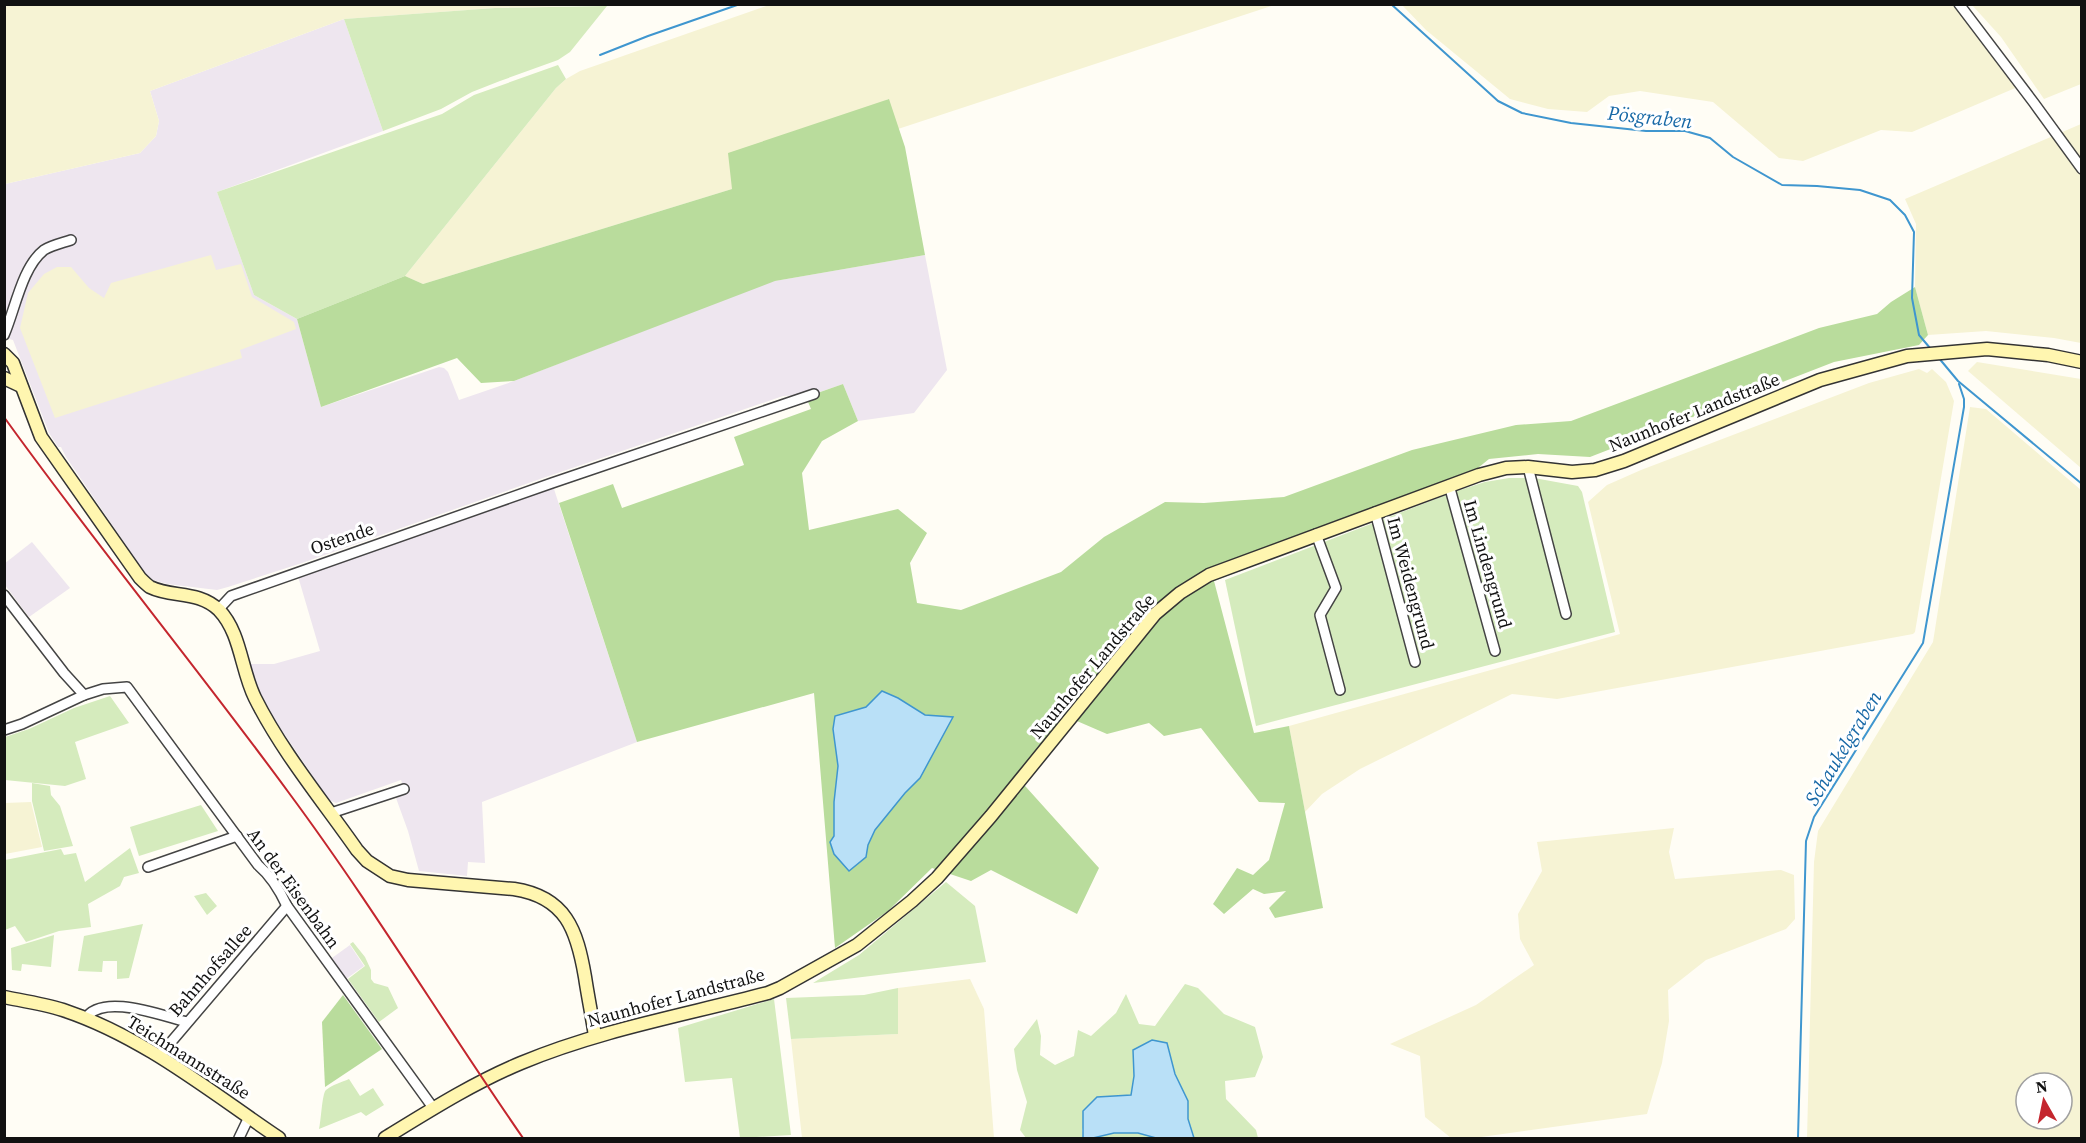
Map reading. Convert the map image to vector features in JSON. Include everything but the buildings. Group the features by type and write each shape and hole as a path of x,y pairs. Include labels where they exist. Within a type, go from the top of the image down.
{"street":[{"path":"1959,4 2082,169"},
{"path":"4,335 25,278 35,259 47,248 71,240"},
{"name":"Naunhofer Landstraße","path":"385,1138 462,1090 521,1063 595,1036 768,993 857,945 912,901 945,868 1034,764 1155,614 1186,588 1209,575 1449,485 1506,468 1528,467 1572,472 1595,470 1614,464 1820,380 1859,367 1922,354 1988,350 2048,355 2082,362"},
{"path":"4,354 13,363 41,437 140,578 150,587 187,594 208,602 218,610 235,638 246,680 255,698 285,749 357,850 367,861 390,876 408,880 526,891 538,895 556,907 570,922 579,944 595,1036"},
{"path":"4,378 21,386"},
{"name":"Ostende","path":"218,610 230,596 533,489 814,394"},
{"path":"1528,467 1566,614"},
{"name":"Im Lindengrund","path":"1449,485 1495,651"},
{"name":"Im Weidengrund","path":"1375,512 1415,662"},
{"path":"1316,534 1336,588 1320,615 1340,690"},
{"path":"4,595 64,673 84,695 4,730"},
{"name":"An der Eisenbahn","path":"84,695 103,689 127,687 270,878 287,906 434,1109"},
{"path":"332,813 404,789"},
{"path":"148,867 237,836"},
{"name":"Bahnhofsallee","path":"160,1055 287,906"},
{"name":"Teichmannstraße","path":"4,997 42,1004 112,1029 160,1055 249,1116 273,1136"},
{"path":"85,1019 97,1009 121,1006 187,1022"},
{"path":"239,1138 249,1116"}],"shaded area":[{"path":"5,5 608,5 495,8 344,19 150,91 159,121 156,136 140,153 5,184"},
{"path":"769,5 1274,5 898,129 888,99 732,189 423,284 405,276 556,88 566,79 580,71"},
{"path":"1402,5 1959,5 2020,86 1912,132 1881,130 1803,161 1779,158 1713,102 1640,91 1609,96 1587,112 1548,109 1510,99 1426,30"},
{"path":"1972,5 2081,5 2081,84 2044,99 2001,37"},
{"path":"344,19 383,131 217,192 254,295 297,319 321,407 439,367 448,372 459,400 514,381 769,282 925,255 947,370 914,413 858,421 843,384 814,394 783,396 228,587 217,590 153,580 145,573 61,447 58,447 49,433 13,340 5,338 5,184 140,153 156,136 159,121 150,91"},
{"path":"2081,124 2081,343 1986,331 1928,335 1915,287 1916,224 1905,199"},
{"path":"211,255 216,270 241,264 252,297 294,322 296,329 240,350 242,358 55,418 20,328 28,293 44,274 57,267 71,267 89,288 104,298 111,283"},
{"path":"1977,362 2081,379 2081,468 1968,371"},
{"path":"1919,369 1927,373 1932,369 1946,382 1954,401 1913,634 1557,699 1512,694 1360,769 1322,794 1305,812 1289,726 1620,634 1588,502 1607,485 1869,383"},
{"path":"1970,407 1986,409 2081,490 2081,1138 1807,1138 1814,862 1818,831 1933,642"},
{"path":"552,483 637,742 482,802 485,863 468,862 467,876 419,871 396,798 406,794 401,780 336,803 329,800 277,723 261,694 250,664 274,664 320,651 297,573"},
{"path":"32,542 70,588 29,617 5,585 4,564"},
{"path":"31,802 42,847 5,854 5,803"},
{"path":"1674,828 1669,852 1675,879 1781,870 1794,875 1795,919 1786,929 1706,960 1668,990 1669,1021 1662,1063 1647,1114 1474,1138 1451,1138 1425,1117 1420,1056 1390,1044 1476,1005 1534,965 1520,939 1518,914 1542,871 1537,842"},
{"path":"350,945 364,966 346,979 332,958"},
{"path":"970,979 984,1009 994,1138 802,1138 791,1039 898,1034 898,988"}],"green space":[{"path":"607,6 570,52 558,60 472,92 441,109 383,131 344,19 495,8"},
{"path":"558,65 566,79 556,88 405,276 297,319 254,295 217,192 442,114 474,95"},
{"path":"889,99 905,147 925,255 775,281 514,381 481,383 457,358 321,407 297,319 405,276 423,284 732,189 728,153"},
{"path":"1915,287 1928,335 1919,345 1834,362 1590,457 1538,454 1489,459 1452,489 1214,581 1254,733 1289,726 1323,908 1275,918 1269,908 1286,891 1264,894 1253,889 1224,914 1213,904 1237,868 1253,875 1269,860 1285,803 1259,802 1201,728 1164,736 1149,723 1107,734 1063,715 1017,777 1099,868 1077,914 991,870 971,881 932,868 888,911 835,948 814,693 637,742 559,503 613,484 622,508 744,465 734,437 811,409 806,397 843,384 858,421 822,441 802,473 809,530 898,509 927,533 910,563 917,603 961,610 1061,572 1104,537 1165,502 1204,503 1284,497 1412,450 1516,425 1571,421 1819,328 1877,314"},
{"path":"1509,478 1534,478 1578,486 1582,492 1615,632 1256,726 1225,580 1454,492 1485,482"},
{"path":"110,696 129,723 75,742 86,779 65,786 5,780 5,737 29,729 74,708"},
{"path":"32,783 50,786 51,795 60,806 73,846 44,851 32,801"},
{"path":"201,805 218,831 139,856 130,827"},
{"path":"130,848 139,873 124,877 120,886 88,904 91,927 59,931 26,942 15,926 5,930 5,860 61,849 64,855 76,853 85,882"},
{"path":"946,882 975,906 986,962 813,983 859,955"},
{"path":"206,893 217,906 207,915 194,896"},
{"path":"143,924 129,978 117,979 117,961 103,961 102,972 78,971 84,936"},
{"path":"54,935 51,967 22,964 21,971 12,970 11,948"},
{"path":"353,942 365,957 371,970 371,979 374,983 388,987 398,1008 379,1022 348,979 365,966 350,944"},
{"path":"1185,984 1198,988 1224,1014 1255,1027 1263,1057 1255,1077 1225,1081 1226,1099 1256,1130 1258,1138 1194,1138 1188,1119 1188,1101 1175,1074 1167,1044 1133,1050 1134,1076 1131,1096 1097,1097 1082,1130 1083,1138 1026,1138 1020,1130 1027,1102 1017,1070 1014,1049 1037,1019 1041,1036 1040,1055 1055,1065 1074,1056 1078,1030 1091,1036 1116,1013 1126,994 1139,1024 1155,1026"},
{"path":"898,988 898,1034 791,1039 786,998 864,995"},
{"path":"343,995 382,1049 325,1087 322,1022"},
{"path":"774,999 791,1135 740,1138 732,1078 685,1082 678,1028"},
{"path":"349,1079 360,1096 373,1088 384,1105 366,1116 361,1112 319,1129 326,1090"},
{"path":"1114,1133 1138,1133 1156,1138 1093,1138"}],"water":[{"path":"882,691 925,715 953,717 920,778 875,830 868,845 866,857 849,871 834,854 830,842 834,836 834,802 838,766 833,729 835,716 866,707"},
{"path":"1152,1040 1167,1043 1175,1074 1188,1101 1188,1119 1194,1138 1156,1138 1138,1133 1114,1133 1083,1138 1083,1111 1097,1097 1131,1095 1134,1076 1133,1050"}],"waterway":[{"path":"600,55 740,4"},
{"name":"Pösgraben","path":"1391,4 1498,101 1522,113 1571,123 1646,131 1685,131 1710,138 1733,157 1782,185 1860,190 1890,200 1905,215 1914,232 1912,298 1919,335 1930,348"},
{"name":"Pösgraben","path":"1938,357 1958,381 2082,484"},
{"name":"Schaukelgraben","path":"1798,1138 1806,841 1814,817 1923,643 1964,407 1959,384"}],"railway":[{"path":"4,417 320,835 523,1138"}]}
